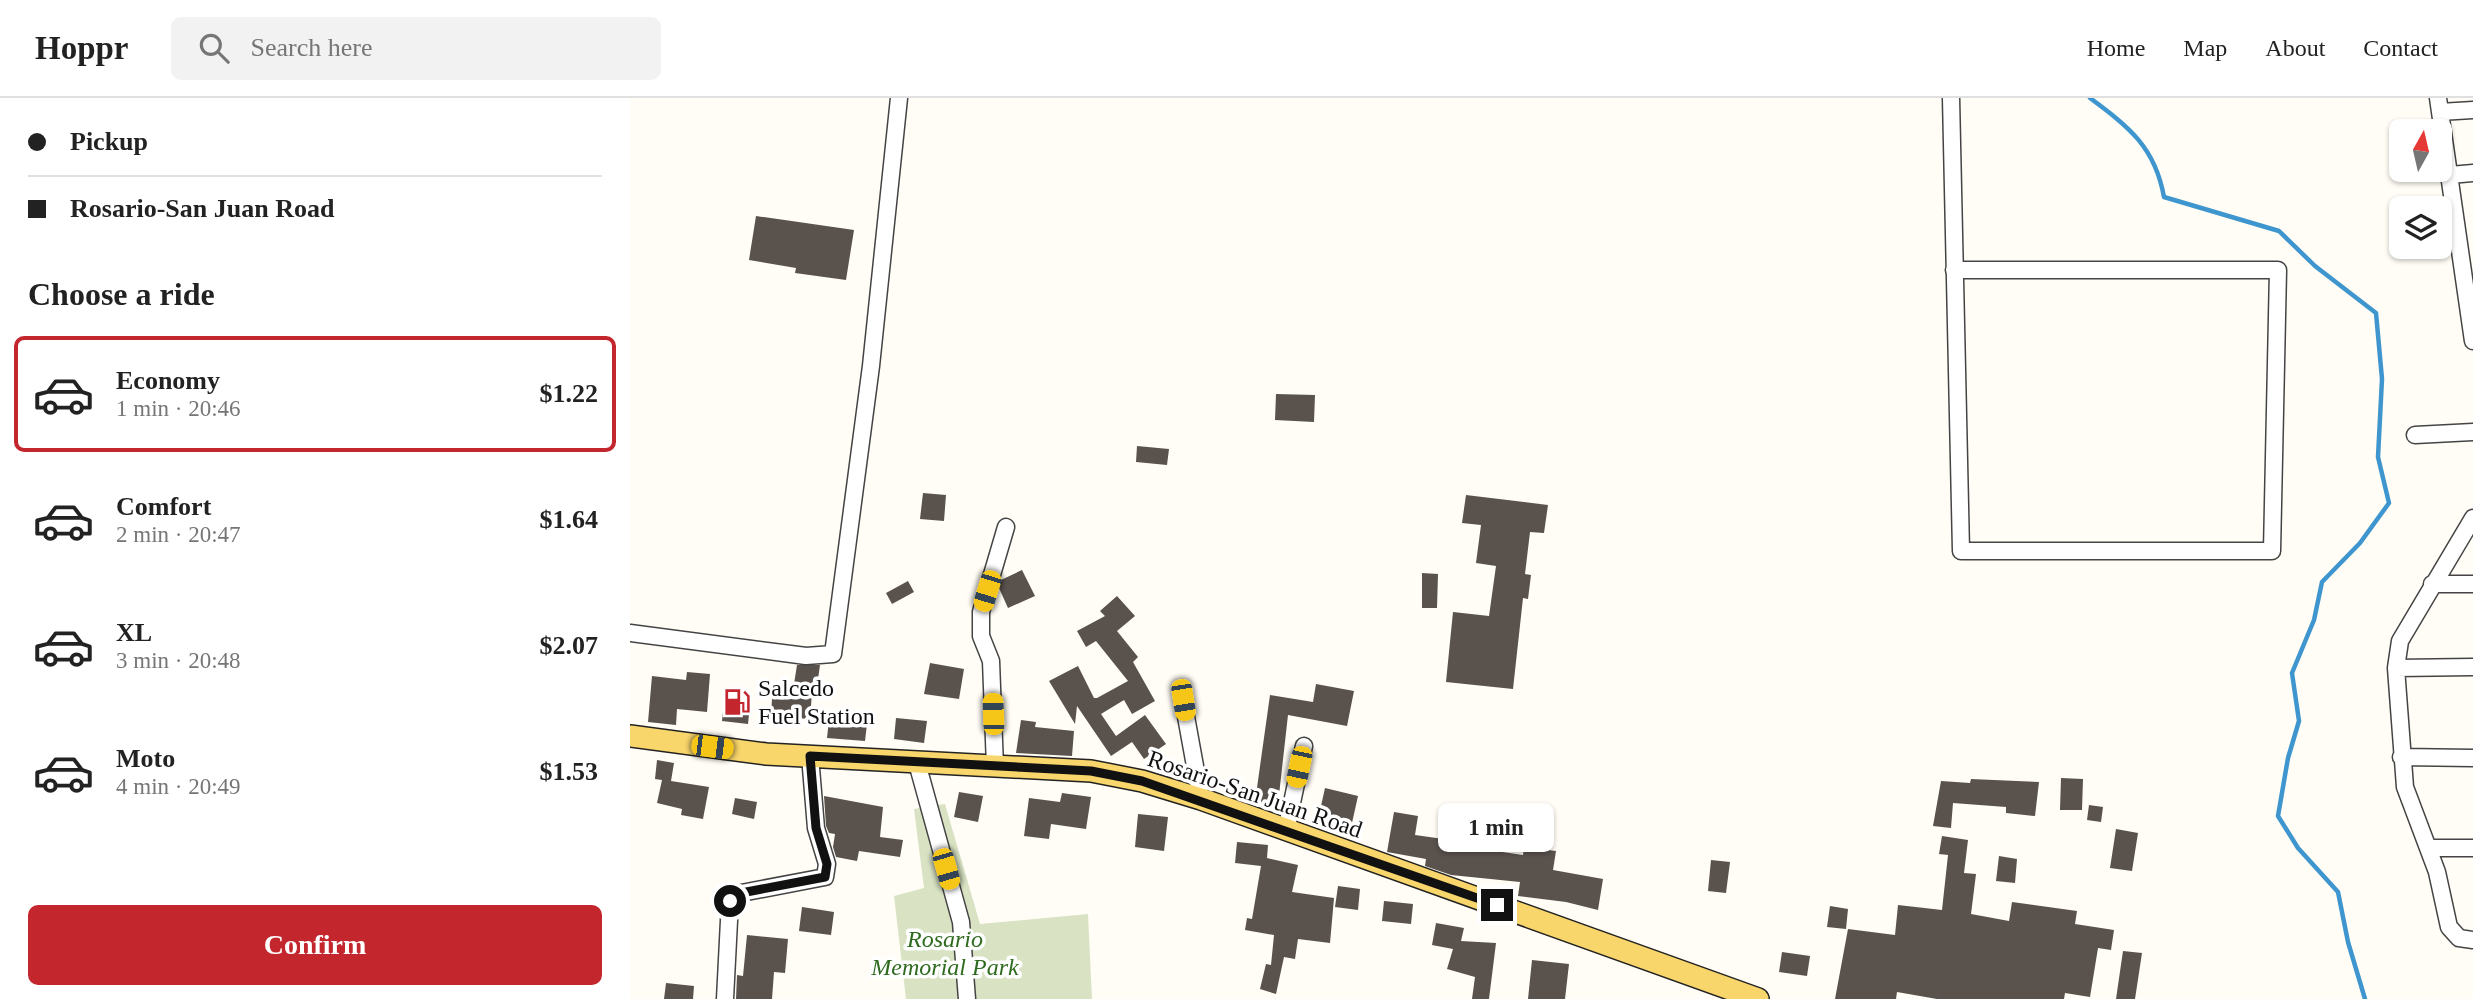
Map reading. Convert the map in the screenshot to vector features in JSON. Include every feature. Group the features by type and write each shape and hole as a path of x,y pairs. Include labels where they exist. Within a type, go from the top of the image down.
{"main road":[{"name":"Rosario-San Juan Road","path":"630,736 766,754 1091,771 1142,781 1201,799 1755,998"}],"street":[{"path":"630,632 806,656 833,654 871,366 900,98"},
{"path":"1951,98 1954,270 1961,551 2272,551 2278,270 1954,270"},
{"path":"2439,105 2473,110"},
{"path":"2452,175 2473,173"},
{"path":"2452,182 2466,236 2473,341"},
{"path":"2415,435 2473,432"},
{"path":"2473,518 2400,641 2396,668 2400,757 2409,801 2429,848 2449,927 2459,938 2473,940"},
{"path":"995,766 991,662 981,636 981,612 1006,527"},
{"path":"2432,584 2473,584"},
{"path":"2396,668 2473,667"},
{"path":"1183,700 1201,799"},
{"path":"1286,831 1304,746"},
{"path":"725,999 730,901 736,894 825,877 827,864 816,828 810,756"},
{"path":"2400,757 2473,758"},
{"path":"917,763 961,922 967,999"},
{"path":"2429,848 2473,848"}],"green space":[{"name":"Rosario Memorial Park","path":"945,804 980,924 1088,914 1092,999 906,999 894,896 924,888 914,809"}],"building":[{"path":"756,216 854,230 846,280 795,273 796,268 749,260"},
{"path":"1276,394 1315,395 1314,422 1275,420"},
{"path":"1137,446 1169,449 1167,465 1136,462"},
{"path":"923,493 946,495 944,521 920,519"},
{"path":"1466,495 1548,505 1544,533 1530,532 1525,574 1531,575 1528,599 1523,598 1513,689 1446,682 1453,612 1489,616 1496,566 1476,563 1481,525 1462,523"},
{"path":"1022,570 1035,596 1008,608 999,588 1001,580"},
{"path":"1422,573 1438,574 1437,608 1422,608"},
{"path":"908,581 914,592 892,604 886,593"},
{"path":"1117,596 1135,616 1117,631 1138,657 1133,662 1155,701 1132,714 1124,700 1101,714 1116,736 1145,715 1166,744 1144,759 1132,742 1111,756 1077,706 1075,724 1049,681 1078,666 1094,698 1097,698 1128,681 1096,641 1086,647 1077,631 1105,616 1100,611"},
{"path":"930,663 964,669 959,699 924,694"},
{"path":"797,665 820,665 818,679 813,679 810,719 771,716 773,682 794,684"},
{"path":"687,672 710,674 707,712 677,709 676,725 648,722 652,676 686,680"},
{"path":"1316,684 1354,691 1347,726 1288,715 1278,804 1255,802 1270,695 1313,702"},
{"path":"724,702 750,705 748,724 722,721"},
{"path":"896,718 927,721 924,743 894,739"},
{"path":"829,720 867,724 865,741 827,738"},
{"path":"1021,720 1036,722 1035,727 1074,731 1072,756 1016,753"},
{"path":"657,760 674,763 671,781 709,787 703,819 681,815 682,809 657,803 662,780 655,779"},
{"path":"2061,778 2083,779 2082,810 2060,810"},
{"path":"1971,779 2039,782 2035,816 2006,813 2006,807 1953,803 1951,828 1933,826 1941,781 1970,783"},
{"path":"1325,788 1358,796 1350,832 1317,824"},
{"path":"959,792 983,796 978,822 954,817"},
{"path":"1062,793 1091,797 1086,829 1051,824 1049,839 1024,836 1029,798 1060,802"},
{"path":"824,796 883,807 880,837 903,840 900,857 859,851 857,861 836,857 833,847 835,834 829,833 826,826"},
{"path":"735,798 757,802 754,819 732,814"},
{"path":"2089,805 2103,807 2101,822 2087,820"},
{"path":"1394,812 1418,816 1415,835 1458,841 1459,832 1484,837 1482,849 1523,855 1524,847 1556,851 1553,870 1603,879 1598,910 1566,902 1518,896 1520,882 1451,875 1425,866 1426,859 1387,852"},
{"path":"1138,814 1168,817 1164,851 1135,847"},
{"path":"2116,829 2138,833 2132,871 2110,868"},
{"path":"1942,836 1968,840 1964,873 1976,874 1971,914 2009,921 2012,902 2077,911 2075,924 2114,930 2111,950 2098,948 2090,997 2065,993 2064,999 1937,999 1897,992 1896,999 1835,999 1848,929 1895,935 1898,905 1942,910 1948,855 1939,854"},
{"path":"1237,842 1268,845 1267,858 1298,865 1292,892 1334,898 1330,943 1298,939 1295,959 1284,957 1276,994 1260,989 1266,964 1271,965 1274,935 1245,930 1247,918 1252,919 1261,866 1235,863"},
{"path":"1999,856 2017,859 2015,883 1996,881"},
{"path":"1711,860 1730,862 1726,893 1708,891"},
{"path":"1338,886 1360,889 1358,910 1335,907"},
{"path":"1384,901 1413,904 1411,924 1382,921"},
{"path":"1830,906 1848,909 1846,929 1827,927"},
{"path":"802,907 834,912 831,935 799,931"},
{"path":"1436,923 1464,928 1461,941 1496,943 1489,999 1472,999 1475,977 1447,969 1453,949 1432,945"},
{"path":"747,935 788,939 785,973 774,972 772,999 736,999 737,975 743,976"},
{"path":"2123,951 2142,953 2135,999 2116,999"},
{"path":"1782,952 1810,956 1807,976 1779,972"},
{"path":"1532,960 1569,964 1565,999 1528,999"},
{"path":"666,983 694,986 693,999 664,999"}],"waterway":[{"path":"2090,98 2128,129 2147,151 2160,180 2164,197 2279,231 2315,266 2376,313 2382,379 2378,457 2389,503 2360,543 2322,582 2314,620 2292,673 2299,721 2288,758 2278,816 2298,848 2338,892 2348,942 2365,999"}],"place":[{"name":"Salcedo Fuel Station","path":"737,702"}],"route":[{"path":"730,901 736,894 825,877 827,864 816,828 810,756 1091,771 1142,781 1201,799 1497,905"}]}
